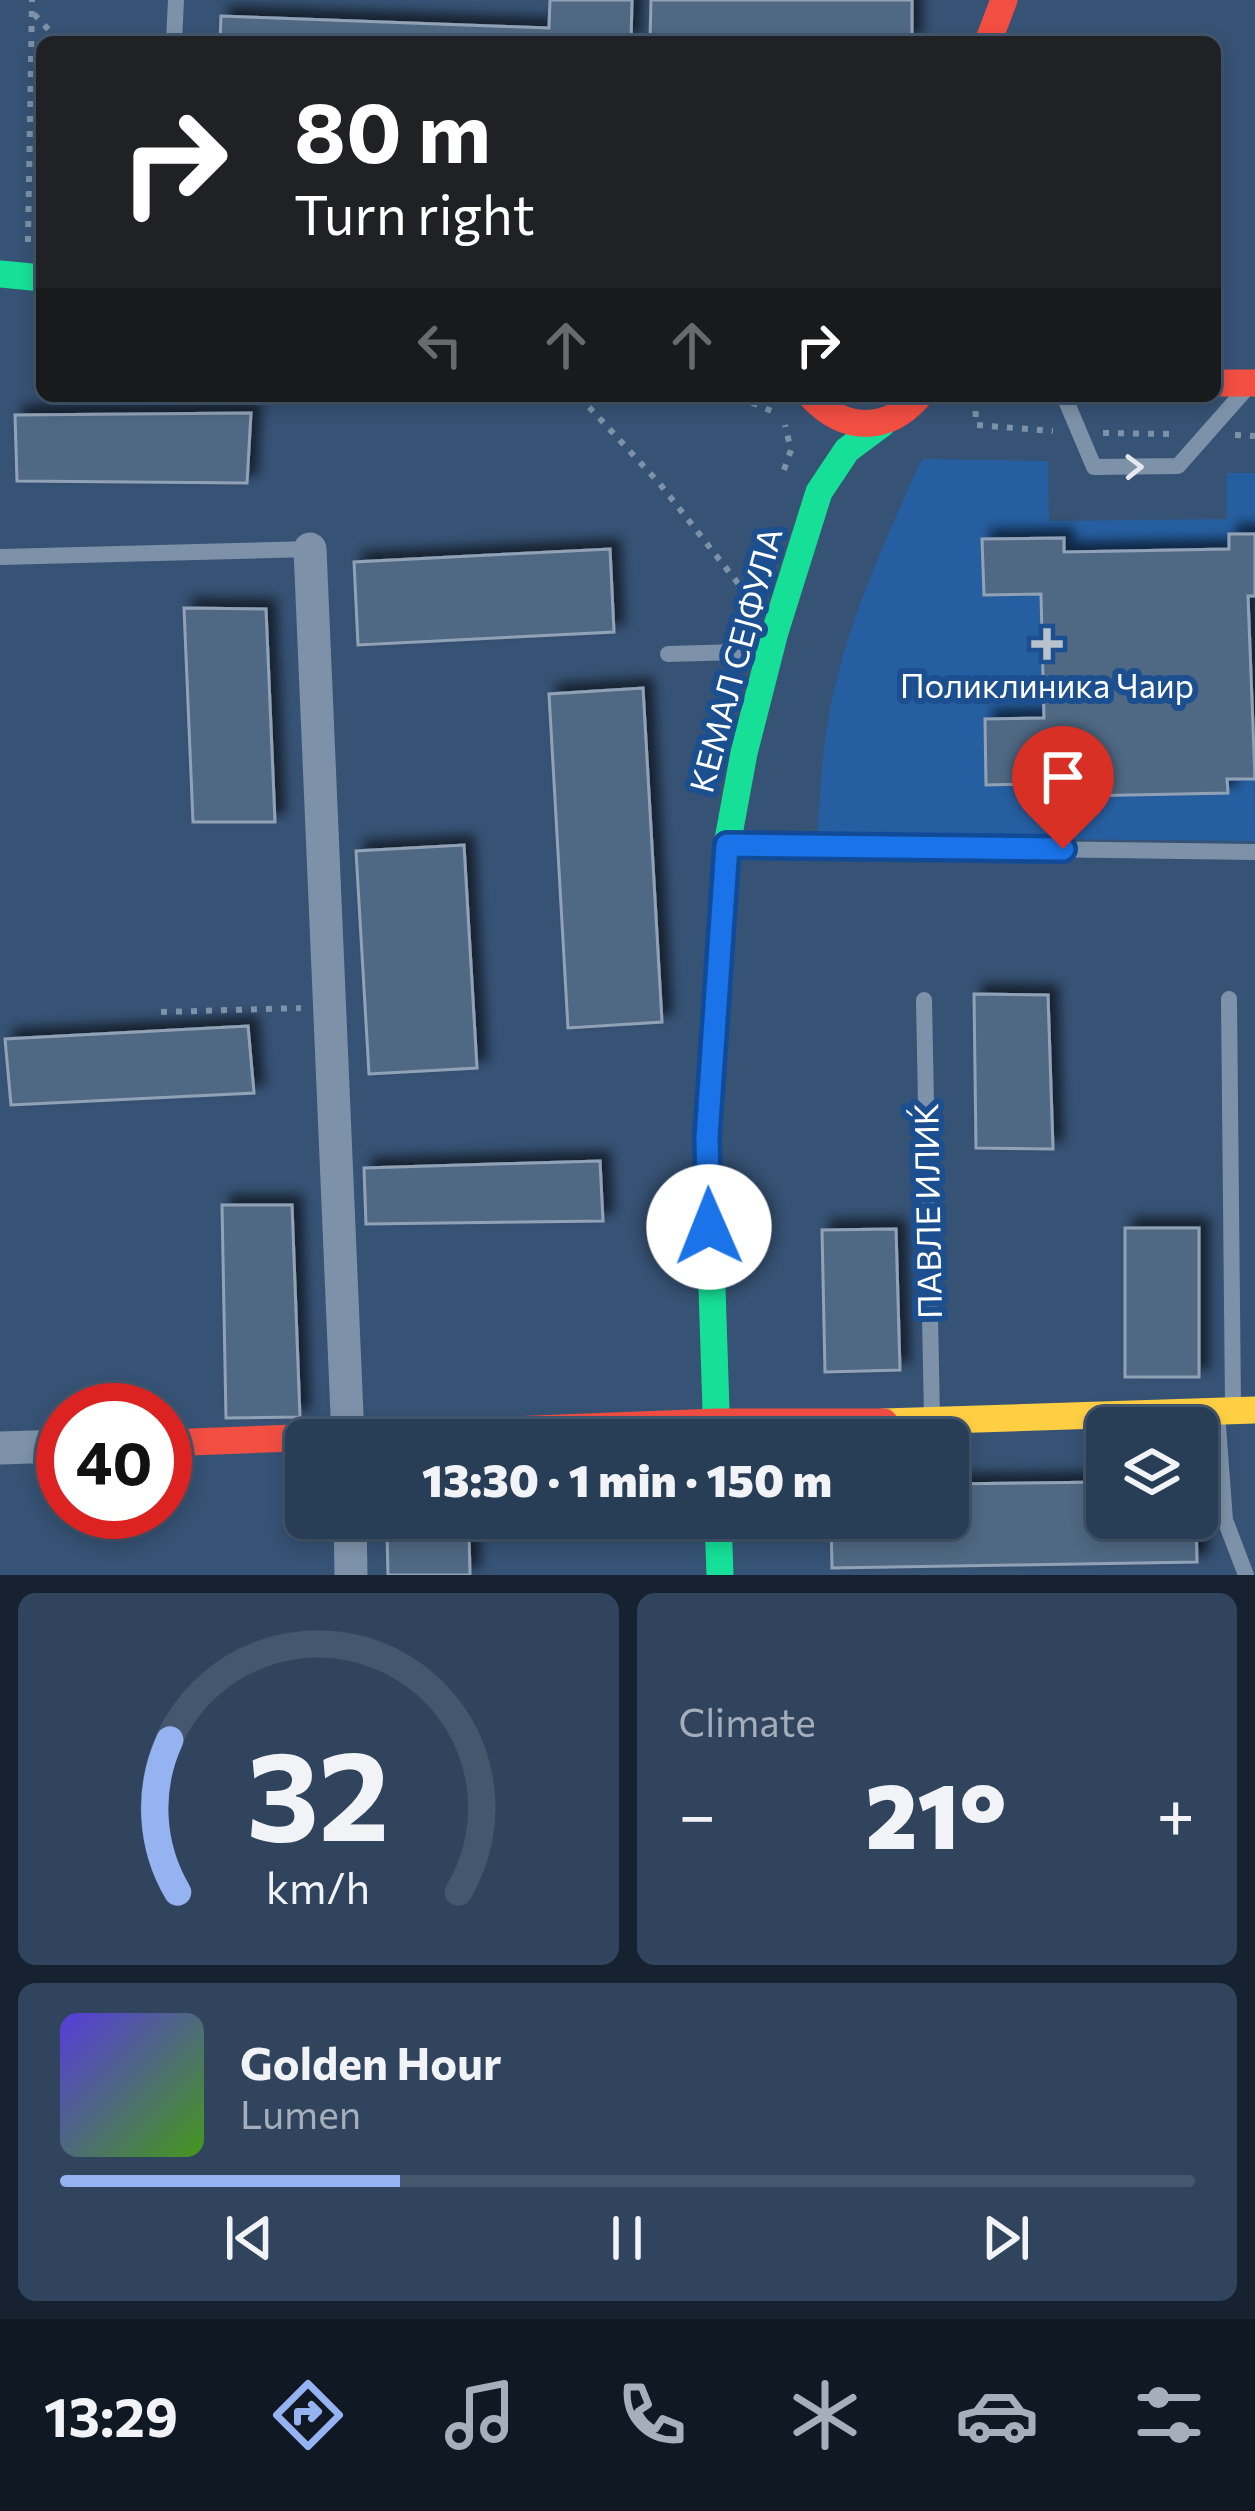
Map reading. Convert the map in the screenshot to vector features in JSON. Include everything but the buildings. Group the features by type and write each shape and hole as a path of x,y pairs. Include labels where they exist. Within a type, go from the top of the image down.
{"street":[{"path":"990,36 1004,0"},
{"path":"1221,383 1253,383"},
{"path":"813,402 819,492"},
{"path":"817,402 845,423 882,424"},
{"path":"819,492 847,450 916,402"},
{"name":"КЕМАЛ СЕЈФУЛА","path":"716,1419 707,1137 727,845 744,753 819,492"},
{"path":"310,549 347,1419"},
{"path":"969,1421 1235,1410"},
{"path":"192,1442 285,1440"},
{"path":"0,1448 36,1447"},
{"path":"350,1539 351,1575"},
{"path":"719,1539 720,1575"}],"lane":[{"path":"174,36 176,0"},
{"path":"1067,402 1094,467 1178,466 1253,383"},
{"path":"0,557 310,549"},
{"path":"668,654 773,642"},
{"path":"727,845 1255,852"},
{"path":"1229,999 1235,1410 1225,1520 1246,1575"},
{"name":"ПАВЛЕ ИЛИЌ","path":"924,1000 932,1419"}],"path":[{"path":"23,276 32,0"},
{"path":"33,13 54,36"},
{"path":"585,402 660,484 745,592 773,642"},
{"path":"750,402 782,416 791,450 784,470"},
{"path":"745,592 752,572"},
{"path":"161,1012 328,1006"}],"shaded area":[{"name":"Поликлиника Чаир","path":"922,459 1048,461 1049,521 1227,519 1227,473 1255,473 1255,599 1251,600 1255,841 817,837 826,733 841,662 878,559"}],"traffic: fast":[{"path":"0,274 36,277"},
{"path":"716,1419 707,1137 727,845 744,753 775,632 819,492 847,450 882,424"},
{"path":"719,1539 720,1575"}],"traffic: slow":[{"path":"969,1419 1255,1410"}],"traffic: jam":[{"path":"990,36 1004,0"},
{"path":"1221,383 1255,383"},
{"path":"818,402 837,416 865,423 893,417 913,402"},
{"path":"192,1442 285,1438"}],"place":[{"name":"Поликлиника Чаир","path":"1047,644"}],"route":[{"path":"709,1227 707,1137 727,845 1063,849"}]}
